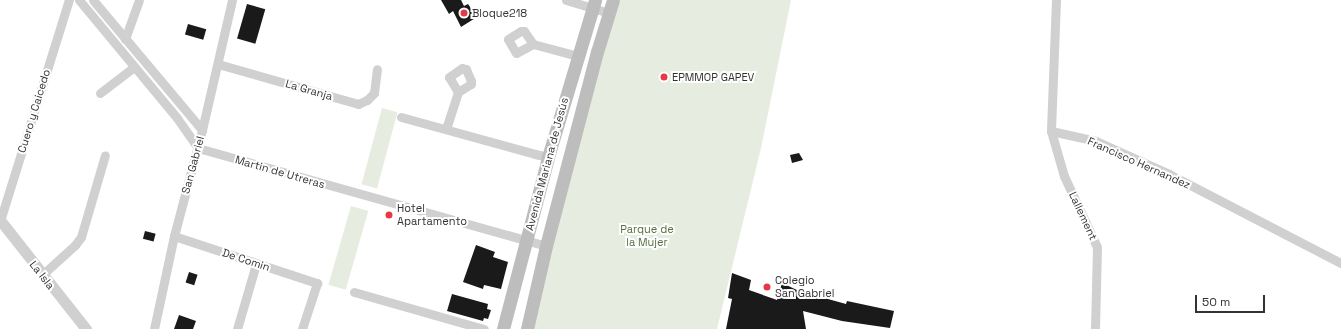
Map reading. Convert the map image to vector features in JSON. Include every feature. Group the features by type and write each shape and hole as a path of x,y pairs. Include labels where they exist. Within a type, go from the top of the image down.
{"main road":[{"name":"Avenida Mariana de Jesús","path":"527,329 546,246 597,52 613,0"},
{"name":"Avenida Mariana de Jesús","path":"503,329 548,156 594,4"},
{"path":"579,52 597,52"}],"street":[{"name":"Cuero y Caicedo","path":"0,221 69,0"},
{"path":"78,0 177,118 198,148"},
{"path":"93,0 202,130"},
{"path":"125,39 140,0"},
{"path":"566,0 594,4 609,14"},
{"path":"1051,131 1056,0"},
{"name":"San Gabriel","path":"154,329 174,236 198,148 218,64 230,1"},
{"path":"533,44 579,52"},
{"name":"La Granja","path":"218,64 358,104 367,100 374,94 377,69"},
{"path":"100,93 134,67"},
{"path":"446,129 458,92"},
{"path":"401,117 535,154 548,156"},
{"name":"Francisco Hernandez","path":"1051,131 1096,141 1169,174 1341,263"},
{"name":"Lallement","path":"1051,131 1064,176 1097,247 1095,329"},
{"name":"Martin de Utreras","path":"198,148 546,246"},
{"path":"42,275 75,245 81,237 104,155"},
{"name":"La Isla","path":"0,221 86,329"},
{"name":"De Comin","path":"174,236 317,283 302,329"},
{"path":"237,329 256,264"},
{"path":"354,292 484,329"}],"green space":[{"name":"Parque de la Mujer","path":"615,0 791,0 761,148 717,329 527,329"},
{"path":"382,108 397,112 377,188 362,184"},
{"path":"351,206 368,211 346,290 328,285"}],"building":[{"name":"Bloque218","path":"441,0 461,0 464,6 468,4 477,17 461,27 453,11 449,14"},
{"path":"247,4 265,9 255,44 237,39"},
{"path":"188,24 206,29 203,40 185,35"},
{"path":"799,153 803,160 792,163 790,155"},
{"path":"145,231 156,234 154,242 143,239"},
{"path":"476,245 495,252 493,257 508,262 501,289 484,285 483,289 463,282"},
{"path":"189,272 198,275 194,285 186,282"},
{"name":"Colegio San Gabriel","path":"732,273 751,280 749,290 777,300 782,283 799,291 846,304 847,301 894,311 890,328 842,321 803,311 806,329 726,329 732,299 728,298"},
{"path":"452,294 488,304 487,309 491,310 488,319 484,318 483,321 447,311"},
{"path":"179,315 196,321 193,329 174,329"}],"place":[{"name":"Bloque218","path":"464,13"},
{"name":"EPMMOP GAPEV","path":"664,77"},
{"name":"Hotel Apartamento","path":"389,215"},
{"name":"Colegio San Gabriel","path":"767,287"}]}
